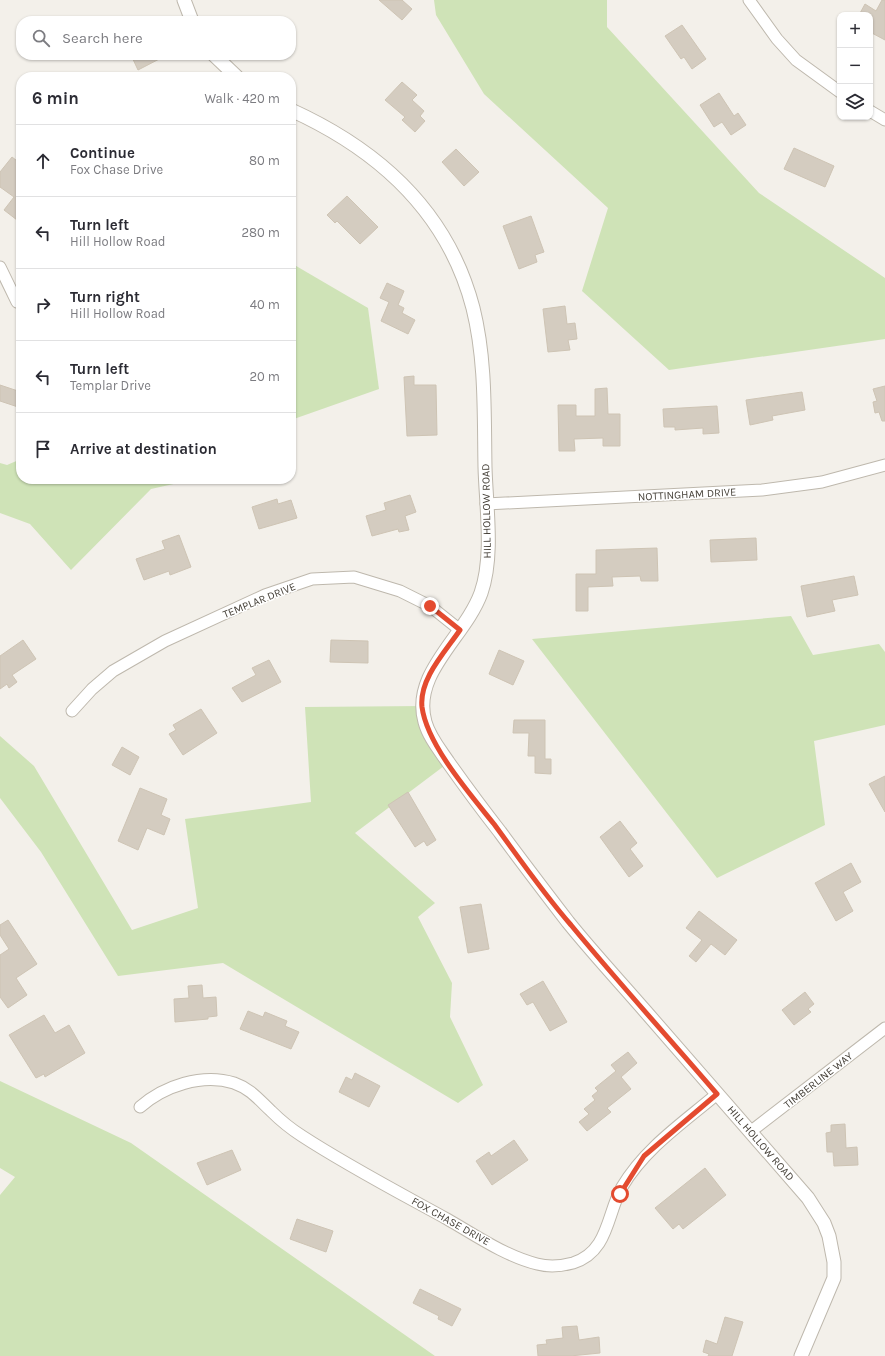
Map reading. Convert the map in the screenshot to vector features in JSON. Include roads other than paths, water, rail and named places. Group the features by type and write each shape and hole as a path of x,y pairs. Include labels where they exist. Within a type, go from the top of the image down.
{"street":[{"path":"184,0 190,16"},
{"path":"749,0 777,39 796,60 837,90"},
{"path":"219,60 232,72"},
{"name":"HILL HOLLOW ROAD","path":"296,112 319,123 372,156 403,184 428,215 447,245 461,272 474,311 482,358 488,548 486,572 481,592 470,616 428,678 422,695 422,706 426,726 438,748 467,789 570,924 808,1198 824,1223 829,1236 834,1262 834,1278 801,1356"},
{"path":"873,114 885,120"},
{"path":"0,268 16,298"},
{"name":"NOTTINGHAM DRIVE","path":"486,504 762,490 822,482 885,465"},
{"name":"TEMPLAR DRIVE","path":"72,711 92,689 113,671 165,641 265,595 312,579 354,578 400,591 430,606 460,630"},
{"name":"TIMBERLINE WAY","path":"750,1132 885,1028"},
{"name":"FOX CHASE DRIVE","path":"140,1107 174,1085 215,1079 234,1083 251,1091 271,1112 301,1136 366,1174 508,1253 538,1264 555,1266 573,1263 585,1257 597,1246 608,1227 622,1188 644,1156 717,1094"}]}
